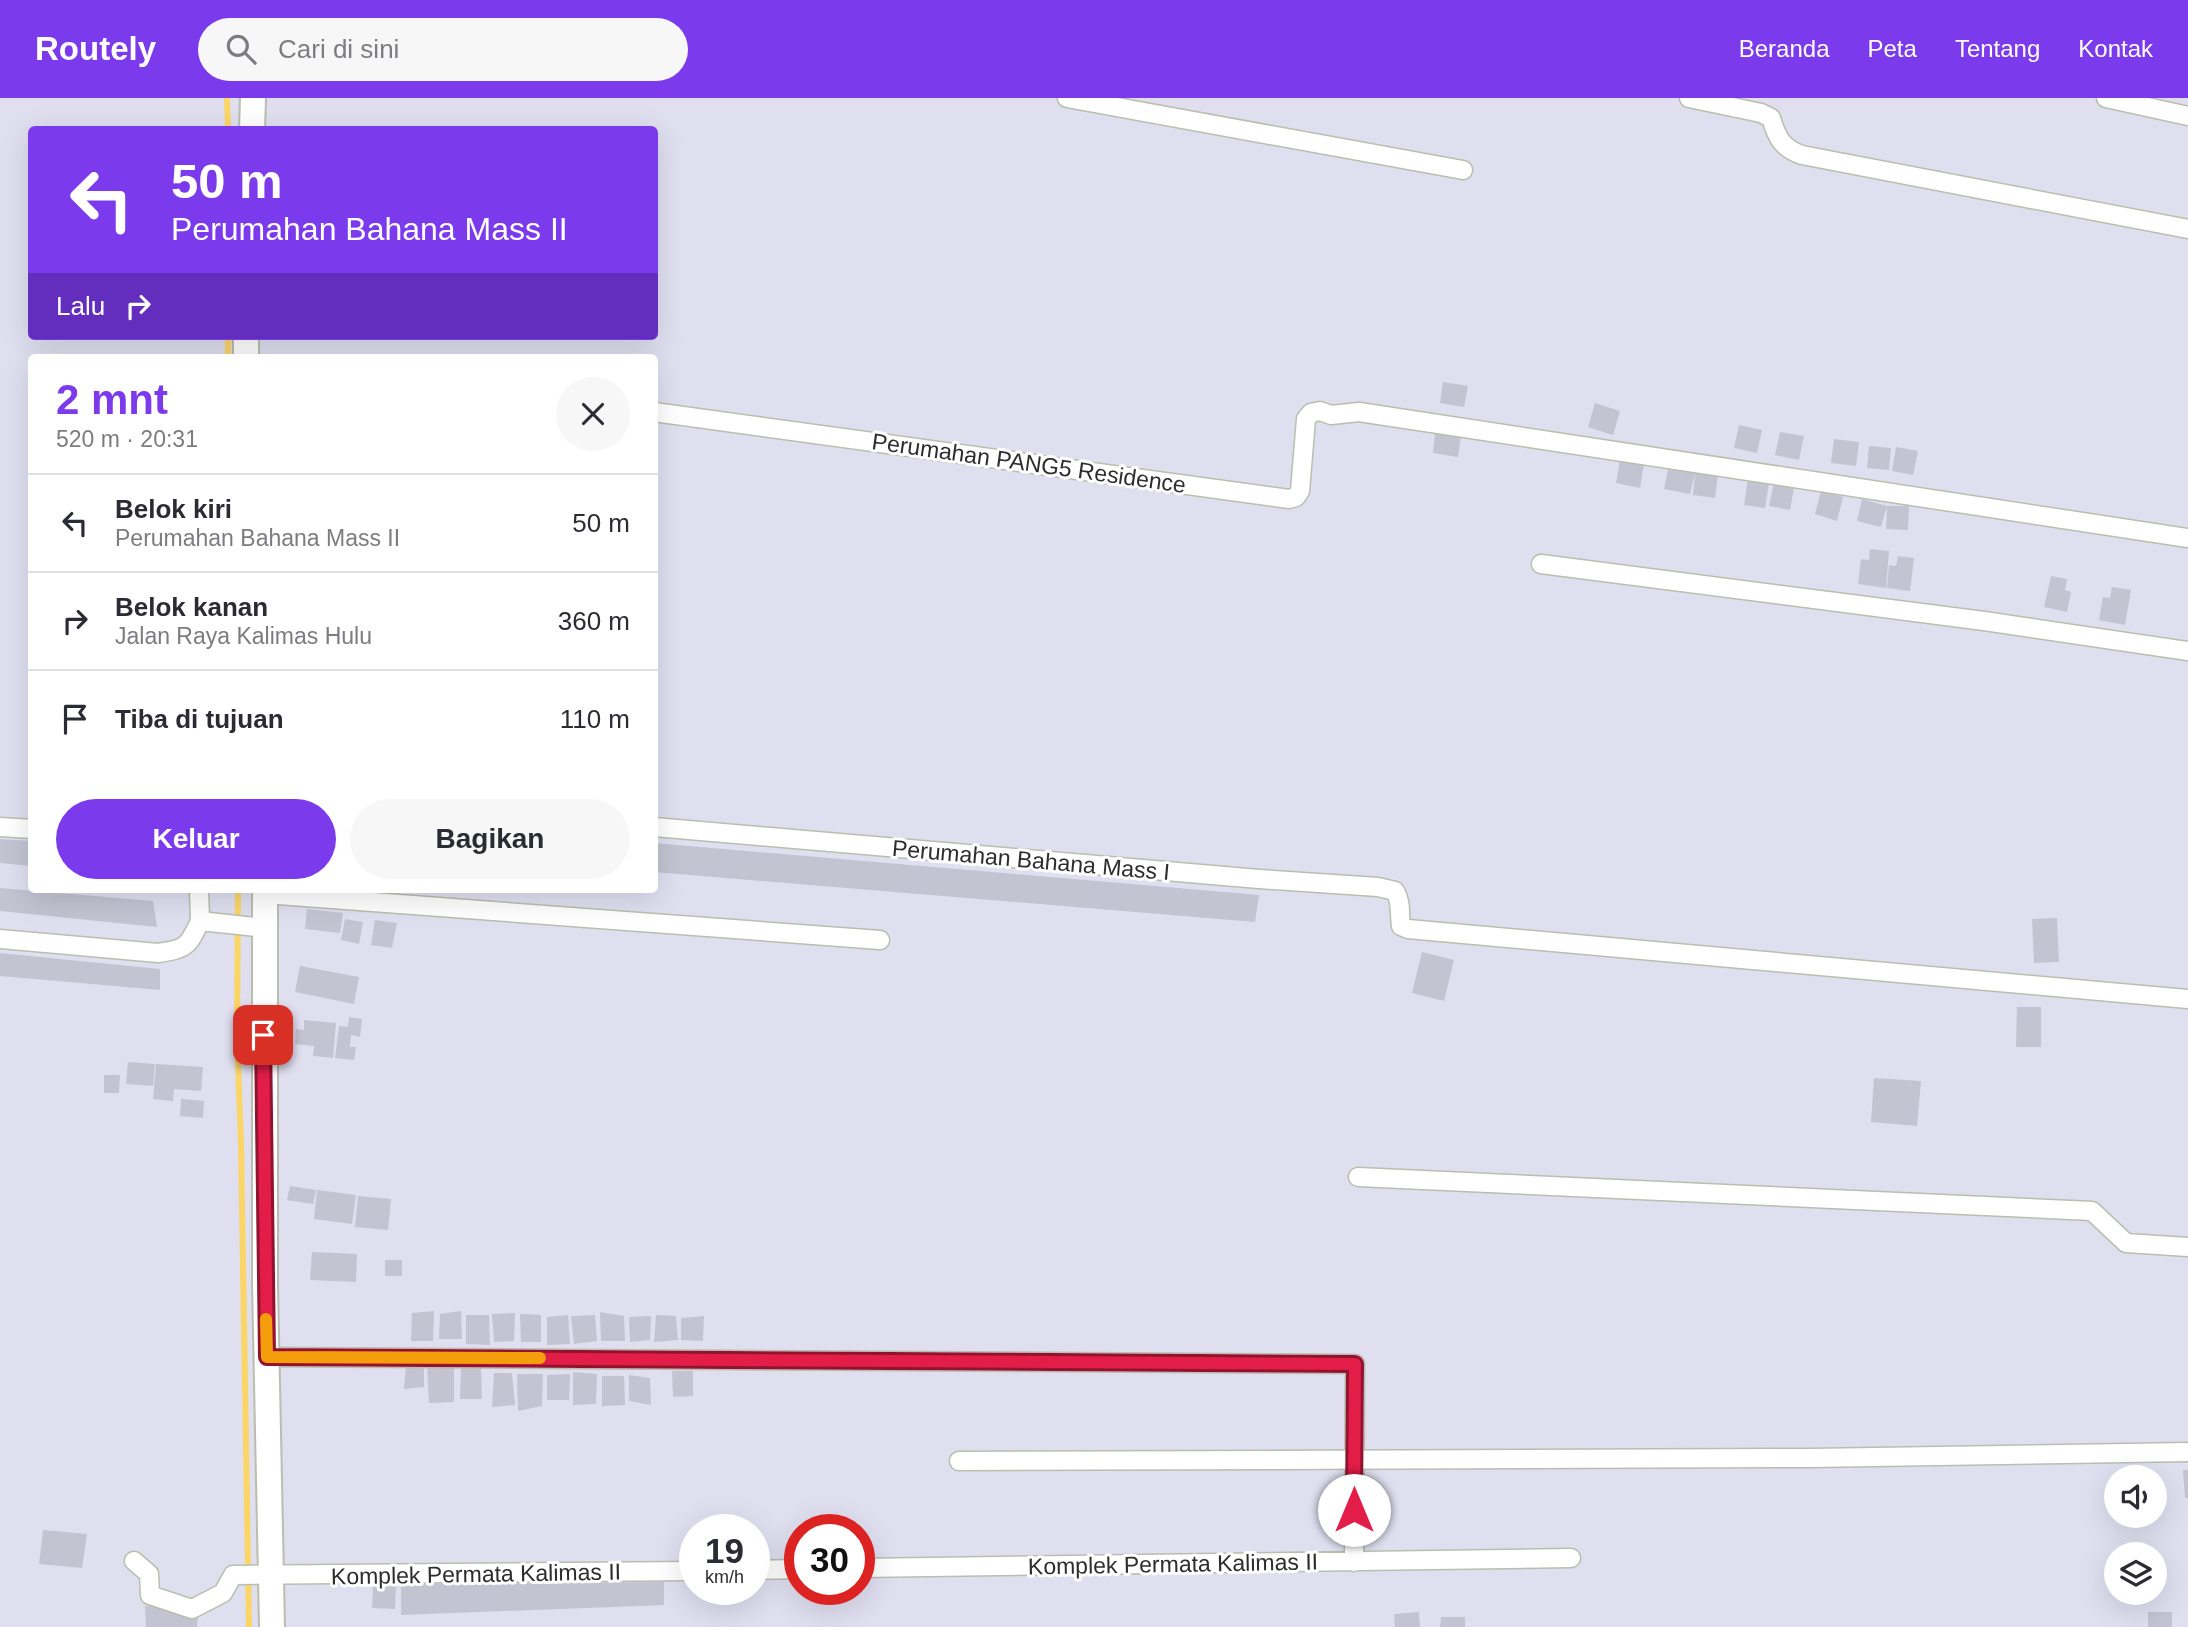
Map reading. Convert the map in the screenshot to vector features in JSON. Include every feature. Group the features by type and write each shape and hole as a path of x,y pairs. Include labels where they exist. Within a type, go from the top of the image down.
{"street":[{"path":"252,126 253,98"},
{"path":"1067,98 1463,170"},
{"path":"1689,98 1761,113 1771,118 1778,139 1783,145 1802,155 2188,229"},
{"path":"2106,98 2188,116"},
{"name":"Perumahan PANG5 Residence","path":"658,413 1289,499 1296,497 1300,491 1307,419 1311,412 1320,411 1331,415 1359,412 2188,538"},
{"path":"1541,564 1984,621 2188,651"},
{"path":"0,827 28,830"},
{"name":"Perumahan Bahana Mass I","path":"658,827 1259,880 1378,887 1392,889 1400,902 1401,926 1408,929 2188,999"},
{"path":"0,939 158,953 182,949 190,943 201,921 199,893"},
{"path":"264,893 248,927 263,1049 267,1357 268,1540 256,1576 272,1627"},
{"path":"290,893 880,940"},
{"path":"201,921 248,927"},
{"path":"1358,1177 2092,1211 2126,1243 2188,1247"},
{"path":"267,1357 1355,1364 1354,1562"},
{"path":"959,1461 1797,1458 2188,1452"},
{"name":"Komplek Permata Kalimas II","path":"875,1568 1571,1558"},
{"path":"134,1561 149,1574 150,1595 192,1609 223,1593 233,1575 256,1576"},
{"name":"Komplek Permata Kalimas II","path":"256,1576 679,1571"}],"building":[{"path":"1443,382 1468,386 1464,407 1440,403"},
{"path":"1595,403 1620,411 1613,435 1588,427"},
{"path":"1739,425 1762,430 1757,453 1734,448"},
{"path":"1780,432 1804,436 1799,460 1775,455"},
{"path":"1435,433 1461,436 1458,457 1433,453"},
{"path":"1834,439 1859,442 1856,466 1831,463"},
{"path":"1869,446 1891,448 1889,470 1867,468"},
{"path":"1896,447 1918,451 1913,475 1892,471"},
{"path":"1620,460 1644,464 1640,488 1616,483"},
{"path":"1669,464 1718,474 1715,498 1693,495 1695,474 1690,494 1664,489"},
{"path":"1748,479 1769,483 1765,508 1744,505"},
{"path":"1774,483 1794,488 1790,510 1769,506"},
{"path":"1821,491 1843,497 1837,521 1815,514"},
{"path":"1862,499 1887,506 1881,527 1857,521"},
{"path":"1887,506 1909,506 1908,530 1886,529"},
{"path":"1870,549 1889,551 1886,588 1858,584 1861,559 1869,560"},
{"path":"1898,556 1914,558 1910,591 1887,588 1889,565 1896,566"},
{"path":"2051,576 2067,579 2065,590 2071,592 2067,612 2044,607"},
{"path":"2112,587 2131,590 2125,625 2099,620 2103,597 2110,598"},
{"path":"0,839 28,841 28,866 0,863"},
{"path":"658,843 1259,895 1255,922 658,872"},
{"path":"0,888 28,890 28,893 153,901 157,927 0,911"},
{"path":"307,909 343,913 340,933 305,929"},
{"path":"2057,918 2059,962 2034,963 2032,919"},
{"path":"345,919 363,922 359,944 341,940"},
{"path":"375,920 397,923 392,948 371,945"},
{"path":"1422,952 1454,960 1444,1001 1412,993"},
{"path":"0,953 160,969 160,990 0,976"},
{"path":"300,966 359,977 354,1004 295,992"},
{"path":"2017,1007 2041,1007 2041,1047 2016,1047"},
{"path":"349,1017 362,1019 360,1037 351,1035 350,1047 356,1047 354,1060 335,1058 339,1026 348,1027"},
{"path":"304,1020 336,1023 333,1058 313,1056 314,1046 295,1044 296,1029 304,1030"},
{"path":"128,1062 155,1064 153,1086 126,1084"},
{"path":"156,1064 203,1067 201,1091 174,1089 173,1101 153,1099"},
{"path":"104,1075 120,1075 119,1093 104,1093"},
{"path":"1874,1078 1921,1081 1917,1126 1871,1122"},
{"path":"181,1099 204,1101 203,1118 180,1116"},
{"path":"290,1186 316,1190 313,1204 287,1200"},
{"path":"317,1190 356,1195 352,1224 314,1219"},
{"path":"358,1196 391,1199 388,1230 355,1227"},
{"path":"312,1252 357,1254 356,1282 310,1280"},
{"path":"385,1260 402,1260 402,1276 385,1276"},
{"path":"434,1311 433,1341 411,1341 412,1313"},
{"path":"461,1311 462,1339 439,1339 440,1314"},
{"path":"600,1312 624,1316 625,1341 601,1341"},
{"path":"515,1313 514,1341 494,1342 492,1314"},
{"path":"520,1314 541,1315 541,1342 521,1342"},
{"path":"466,1315 489,1315 490,1345 466,1344"},
{"path":"568,1315 570,1344 547,1345 547,1317"},
{"path":"595,1315 597,1341 574,1344 571,1316"},
{"path":"656,1315 676,1316 678,1340 654,1342"},
{"path":"651,1316 650,1340 630,1342 629,1317"},
{"path":"704,1316 703,1341 681,1340 681,1318"},
{"path":"427,1362 454,1362 454,1402 429,1403"},
{"path":"406,1366 424,1366 424,1387 404,1389"},
{"path":"481,1367 482,1399 460,1399 461,1368"},
{"path":"672,1371 693,1371 693,1396 673,1397"},
{"path":"573,1372 597,1374 596,1404 573,1405"},
{"path":"494,1373 512,1373 515,1405 492,1407"},
{"path":"517,1374 543,1374 542,1406 518,1411"},
{"path":"570,1374 569,1400 547,1400 547,1375"},
{"path":"629,1375 650,1378 651,1405 629,1401"},
{"path":"602,1376 624,1376 625,1405 602,1406"},
{"path":"2183,1470 2188,1470 2188,1498 2185,1498"},
{"path":"43,1530 87,1534 82,1568 39,1564"},
{"path":"664,1582 664,1605 401,1615 401,1584"},
{"path":"373,1586 396,1586 395,1609 372,1608"},
{"path":"145,1606 187,1608 198,1615 197,1627 146,1627"},
{"path":"1419,1612 1420,1627 1395,1627 1394,1614"},
{"path":"2148,1612 2172,1612 2172,1627 2148,1627"},
{"path":"1441,1617 1465,1617 1465,1627 1440,1627"}],"waterway":[{"path":"227,98 228,126"},
{"path":"228,340 228,354"},
{"path":"238,893 237,1036 249,1627"}],"slow traffic":[{"path":"266,1319 267,1357 540,1358"}],"route":[{"path":"263,1035 267,1357 1355,1364 1354,1510"}]}
